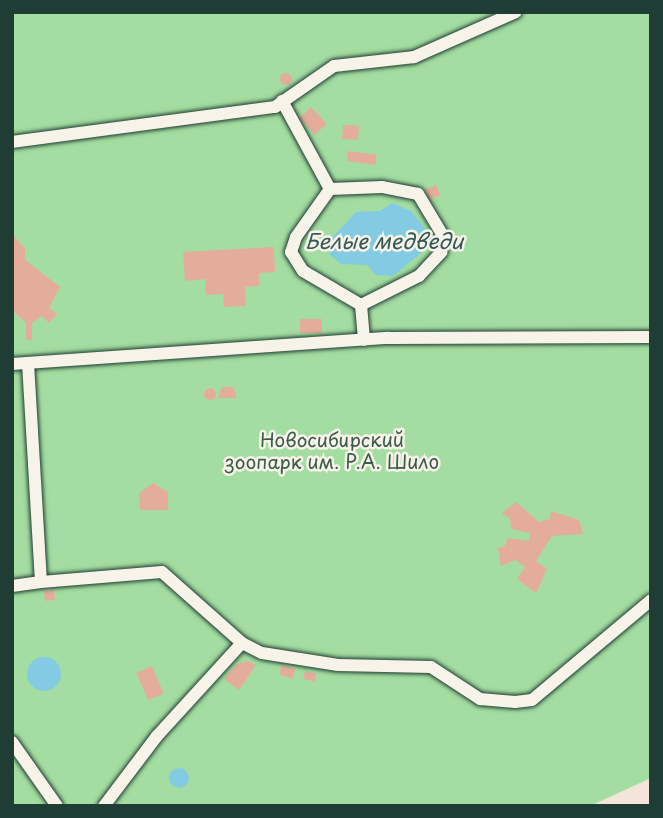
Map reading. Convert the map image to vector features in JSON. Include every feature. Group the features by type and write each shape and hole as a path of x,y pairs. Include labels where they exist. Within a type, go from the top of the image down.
{"street":[{"path":"12,142 275,107 334,66 414,57 516,12"},
{"path":"282,102 330,190"},
{"path":"382,187 418,194 442,233 441,252 419,276 361,305 303,271 291,252 311,213 330,190 382,187"},
{"path":"361,305 363,340"},
{"path":"12,364 363,340 651,337"},
{"path":"28,363 41,582"},
{"path":"12,586 162,572 242,643 281,657 338,665 431,667 480,699 515,702 532,700 651,600"},
{"path":"104,806 157,736 242,643"},
{"path":"12,742 57,806"}],"green space":[{"name":"Новосибирский зоопарк им. Р.А. Шило","path":"12,12 651,12 651,778 590,806 12,806"}],"water":[{"name":"Белые медведи","path":"392,203 411,211 425,229 425,250 393,276 376,275 367,265 341,264 330,255 330,240 356,212 380,211"},
{"path":"44,657 56,662 61,674 56,686 44,691 32,686 27,674 32,662"},
{"path":"179,768 186,771 189,778 186,785 179,788 172,785 169,778 172,771"}],"building":[{"path":"286,73 292,79 286,85 280,79"},
{"path":"311,107 327,124 315,135 299,118"},
{"path":"343,125 359,126 358,140 342,139"},
{"path":"348,151 377,155 375,165 347,161"},
{"path":"436,185 440,195 429,200 425,189"},
{"path":"12,234 25,249 25,260 60,287 49,308 57,314 49,323 42,316 32,323 32,340 26,340 26,323 12,310"},
{"path":"274,247 275,272 259,273 259,286 245,287 246,306 224,307 223,294 206,295 205,279 185,281 183,252"},
{"path":"300,319 322,319 322,333 300,333"},
{"path":"222,387 233,387 237,398 218,398"},
{"path":"205,389 215,389 215,399 205,399"},
{"path":"153,483 168,492 168,510 140,510 139,493"},
{"path":"516,502 539,522 550,519 551,511 579,520 583,534 552,536 536,561 547,569 536,593 517,579 525,567 515,560 501,566 498,548 504,547 508,538 529,541 530,533 511,529 510,519 502,513"},
{"path":"54,590 55,600 45,601 44,591"},
{"path":"248,661 256,665 239,690 224,679 237,664"},
{"path":"282,665 295,669 292,679 279,675"},
{"path":"152,666 164,694 148,700 136,673"},
{"path":"305,671 317,674 315,682 303,679"}]}
